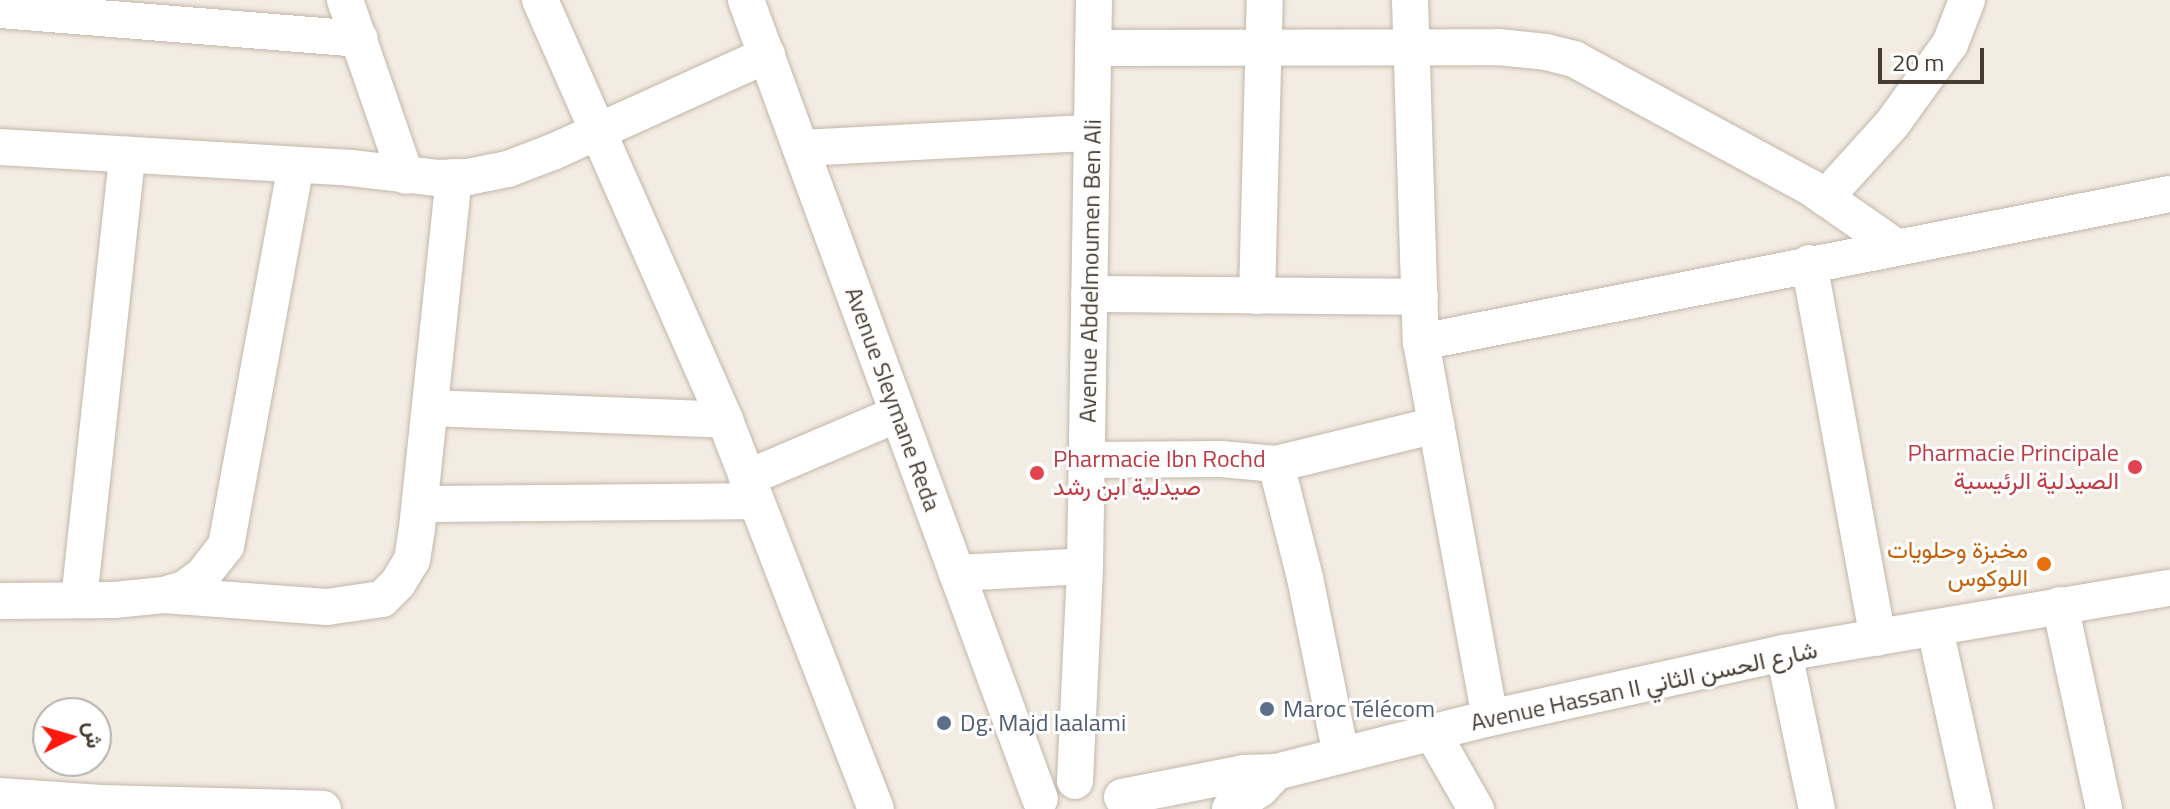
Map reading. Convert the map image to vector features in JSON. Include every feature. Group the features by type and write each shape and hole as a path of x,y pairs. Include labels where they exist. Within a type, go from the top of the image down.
{"street":[{"path":"345,0 406,176"},
{"path":"540,0 725,420 876,809"},
{"name":"Avenue Sleymane Reda","path":"746,0 957,573 1038,804"},
{"name":"Avenue Abdelmoumen Ben Ali","path":"1075,781 1085,566 1094,0"},
{"path":"1257,296 1265,0"},
{"path":"1410,0 1421,342 1490,718"},
{"path":"1825,198 1892,124 1950,44 1967,0"},
{"path":"0,10 360,39"},
{"path":"1093,48 1498,47 1574,59 1825,198 1896,247"},
{"path":"0,147 454,177 508,169 767,55"},
{"path":"801,148 1092,133"},
{"path":"79,600 127,155"},
{"path":"164,595 184,589 203,575 226,546 296,165"},
{"path":"0,601 164,595 291,607 338,607 382,599 398,583 412,560 454,177"},
{"path":"1421,342 2170,194"},
{"path":"1809,263 1878,638"},
{"path":"1089,294 1420,297"},
{"path":"430,408 725,420"},
{"path":"420,504 752,489 898,414"},
{"path":"1087,460 1221,459 1276,464 1436,425"},
{"path":"1276,464 1305,578 1341,755"},
{"path":"957,573 1085,566"},
{"name":"Avenue Hassan II شارع الحسن الثاني","path":"1126,803 1244,773 1276,772 1490,718 1784,653 2170,588"},
{"path":"2060,605 2104,809"},
{"path":"1935,629 1975,809"},
{"path":"1784,653 1817,809"},
{"path":"1432,732 1476,809"},
{"path":"1230,809 1260,789 1276,772"},
{"path":"1038,804 1050,790 1075,781 1108,787 1126,803"},
{"path":"3,800 323,809"}],"place":[{"name":"Pharmacie Principale الصيدلية الرئيسية","path":"2135,467"},
{"name":"Pharmacie Ibn Rochd صيدلية ابن رشد","path":"1037,473"},
{"name":"مخبزة وحلويات اللوكوس","path":"2044,564"},
{"name":"Maroc Télécom","path":"1267,709"},
{"name":"Dg. Majd laalami","path":"944,723"}]}
